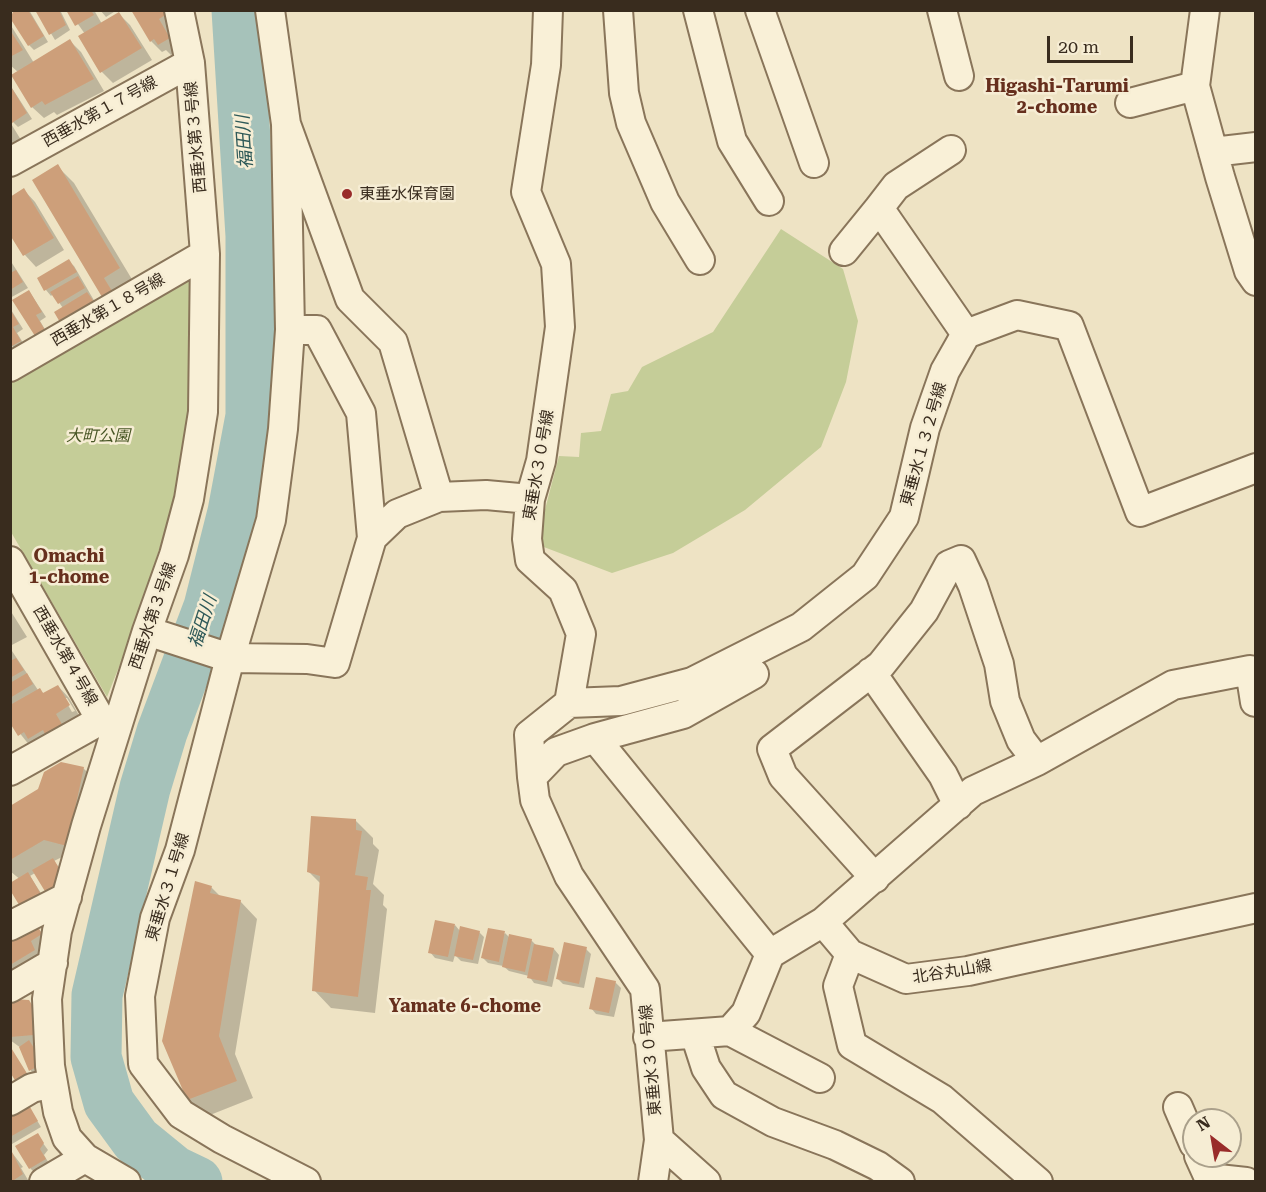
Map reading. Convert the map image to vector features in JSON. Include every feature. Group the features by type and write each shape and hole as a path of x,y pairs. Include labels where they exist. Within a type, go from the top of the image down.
{"street":[{"name":"西垂水第３号線","path":"126,1182 85,1158 67,1138 58,1112 53,1083 47,999 57,931 109,722 147,631 174,555 189,499 203,412 205,254 190,63 179,10"},
{"path":"270,10 286,124 350,299 393,342 439,497"},
{"name":"東垂水３０号線","path":"548,10 546,65 526,192 556,264 560,327 541,461 531,499 527,539 530,560 563,590 581,634 569,704 529,735 532,777 535,800 568,876 645,989 659,1140 653,1182"},
{"path":"618,10 624,93 631,123 665,202 700,260"},
{"path":"698,10 732,141 769,201"},
{"path":"760,10 814,163"},
{"path":"942,10 959,76"},
{"path":"1205,10 1195,86 1249,271 1256,281"},
{"name":"西垂水第１７号線","path":"10,162 190,63"},
{"path":"1130,103 1195,86"},
{"name":"東垂水３１号線","path":"286,124 290,330 282,429 271,520 230,658 180,850 155,918 140,996 142,1064 181,1114 222,1139 306,1182"},
{"path":"1213,152 1256,147"},
{"path":"844,251 896,186 951,150"},
{"path":"879,208 966,334 1017,315 1069,326 1140,512 1256,468"},
{"name":"西垂水第１８号線","path":"10,367 205,254"},
{"path":"147,631 230,658 307,659 335,663 372,538 361,413 317,330 290,330"},
{"name":"東垂水１３２号線","path":"569,704 621,701 692,682 801,627 865,576 904,517 928,418 945,371 966,334"},
{"path":"372,538 397,514 439,497 486,495 531,499"},
{"path":"875,878 783,776 772,749 881,665 924,610 949,565 961,560 973,586 999,664 1005,701 1021,740 1037,761"},
{"name":"西垂水第４号線","path":"12,566 109,722"},
{"path":"730,1031 746,1013 770,954 824,922 973,791 1037,761 1173,685 1250,670 1255,702"},
{"path":"871,672 943,775 958,804"},
{"path":"532,777 556,752 595,738 683,714 754,674"},
{"path":"10,771 109,722"},
{"path":"595,738 770,954"},
{"path":"10,926 67,897"},
{"name":"北谷丸山線","path":"824,922 850,954 906,980 968,971 1256,908"},
{"path":"850,954 838,986 852,1045 942,1099 1038,1182"},
{"path":"10,988 53,963"},
{"path":"648,1037 730,1031 820,1078"},
{"path":"694,1034 706,1068 724,1095 773,1122 835,1145 878,1166 900,1182"},
{"path":"10,1101 32,1088 53,1083"},
{"path":"1178,1107 1182,1116"},
{"path":"659,1140 706,1182"},
{"path":"44,1182 85,1158"},
{"path":"1205,1172 1246,1182"}],"green space":[{"path":"781,229 843,269 858,321 846,382 821,447 745,510 673,553 612,573 536,544 559,456 579,457 581,433 601,431 611,394 628,391 642,367 713,332"},
{"name":"大町公園","path":"193,276 189,408 179,488 131,637 107,697 11,532 10,382"}],"building":[{"path":"14,10 28,10 44,36 28,46 10,18"},
{"path":"35,10 59,10 66,25 49,35"},
{"path":"66,10 91,10 94,15 75,26"},
{"path":"131,10 173,10 159,19 170,38 158,45 154,39 150,42"},
{"path":"119,12 142,48 100,73 78,36"},
{"path":"10,30 23,50 10,57"},
{"path":"70,39 94,79 45,105 42,101 31,108 11,75"},
{"path":"10,85 27,113 12,123 10,121"},
{"path":"58,164 120,268 104,278 112,291 102,297 32,180"},
{"path":"24,188 54,238 23,256 10,235 10,197"},
{"path":"69,259 77,272 44,291 37,278"},
{"path":"16,270 23,282 10,290 10,273"},
{"path":"78,276 85,288 58,304 50,292"},
{"path":"29,290 42,312 36,315 45,330 35,336 12,300"},
{"path":"87,292 95,303 61,324 54,312"},
{"path":"10,309 19,324 13,327 21,341 10,347"},
{"path":"16,658 24,670 10,678 10,661"},
{"path":"27,673 33,684 10,698 10,683"},
{"path":"58,685 70,705 56,714 63,726 46,736 43,730 28,739 24,732 18,736 10,723 10,705 40,688 43,693"},
{"path":"61,762 84,767 67,846 44,840 10,860 10,806 38,789 44,772"},
{"path":"311,816 356,819 356,830 362,831 355,875 368,877 366,890 371,890 358,997 312,991 320,876 307,872"},
{"path":"53,858 59,868 53,889 46,893 32,870"},
{"path":"28,872 42,896 21,908 10,890 10,883"},
{"path":"195,881 212,886 210,893 241,900 219,1036 237,1081 187,1100 162,1041"},
{"path":"435,920 455,924 448,957 428,953"},
{"path":"35,922 42,934 31,941 35,950 10,965 10,936"},
{"path":"460,926 480,931 473,960 454,956"},
{"path":"488,928 505,931 499,962 481,958"},
{"path":"509,934 532,939 525,972 502,967"},
{"path":"564,942 587,947 579,984 556,979"},
{"path":"534,944 554,948 547,982 527,978"},
{"path":"596,977 616,981 609,1013 589,1009"},
{"path":"13,999 29,1000 34,1008 34,1035 10,1037 10,1007"},
{"path":"29,1040 39,1056 40,1065 29,1071 19,1047"},
{"path":"10,1046 28,1075 16,1082 10,1072"},
{"path":"26,1100 38,1121 10,1137 10,1109"},
{"path":"38,1133 44,1143 40,1149 46,1159 29,1169 15,1146"},
{"path":"10,1148 23,1174 11,1182 10,1182"}],"waterway":[{"name":"福田川","path":"197,1182 174,1171 136,1140 109,1103 96,1057 97,995 145,788 162,732 209,607 233,512 251,416 251,236 237,10"}],"place":[{"name":"東垂水保育園","path":"347,194"}],"district":[{"name":"Higashi-Tarumi 2-chome","path":"1057,97"},
{"name":"Omachi 1-chome","path":"69,567"},
{"name":"Yamate 6-chome","path":"465,1007"}]}
